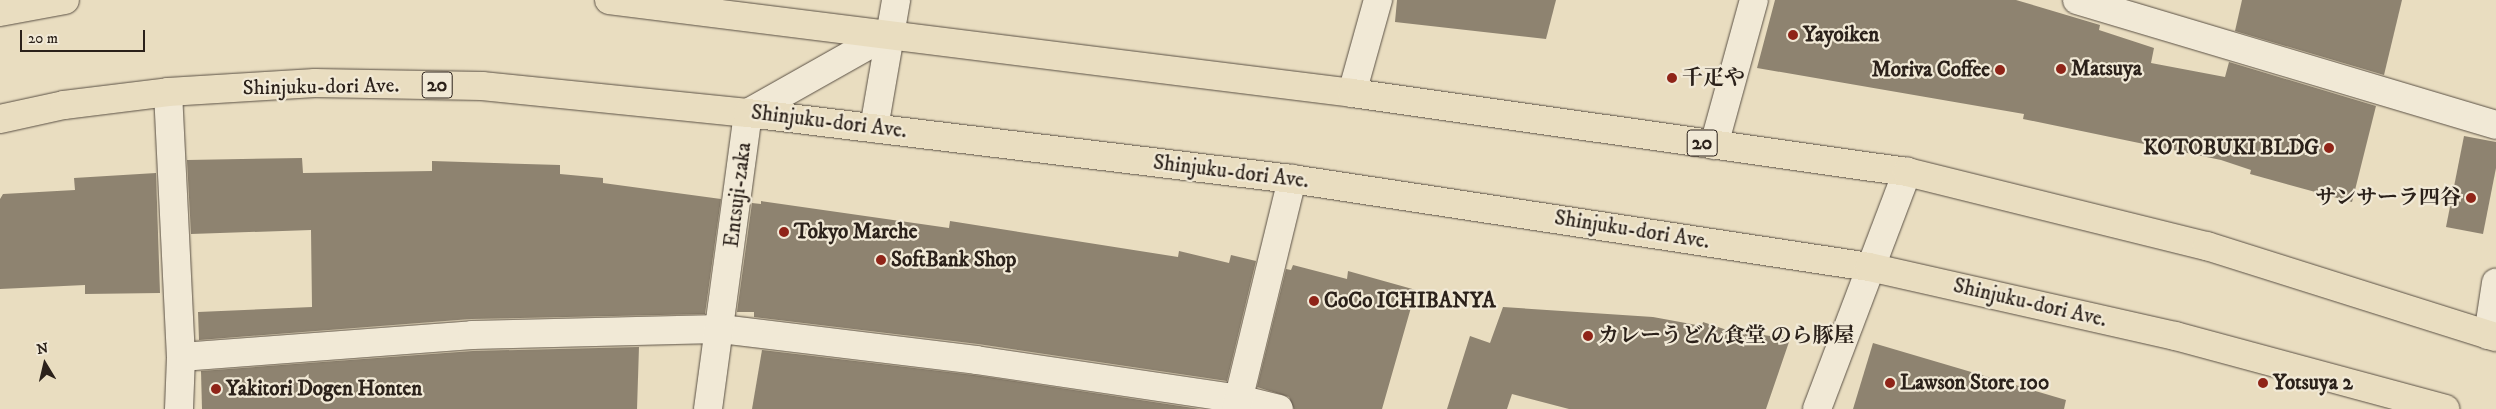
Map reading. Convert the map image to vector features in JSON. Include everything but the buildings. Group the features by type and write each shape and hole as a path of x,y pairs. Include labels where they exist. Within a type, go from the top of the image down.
{"highway":[{"path":"0,12 31,2 65,0"},
{"name":"20","path":"609,0 890,33 1352,93 1907,172 2207,246 2492,336"},
{"name":"Shinjuku-dori Ave.","path":"0,119 64,105 168,92 315,83 482,86 748,112 1292,179 1869,267 2175,336 2445,409"}],"street":[{"path":"874,128 896,0"},
{"path":"1352,93 1378,0"},
{"path":"1714,144 1754,0"},
{"path":"2076,0 2496,125"},
{"name":"Entsuji-zaka","path":"708,409 721,329 748,112 890,33"},
{"path":"168,92 181,357 179,409"},
{"path":"1817,409 1869,267 1907,172"},
{"path":"1237,404 1292,179"},
{"path":"2492,336 2496,283"},
{"path":"181,357 472,335 721,329 976,360 1237,404 1279,409"}],"place":[{"name":"Yayoiken","path":"1793,35"},
{"name":"Matsuya","path":"2061,69"},
{"name":"Moriva Coffee","path":"2000,70"},
{"name":"千疋や","path":"1672,78"},
{"name":"KOTOBUKI BLDG","path":"2329,148"},
{"name":"サンサーラ四谷","path":"2471,198"},
{"name":"Tokyo Marche","path":"784,232"},
{"name":"SoftBank Shop","path":"881,260"},
{"name":"CoCo ICHIBANYA","path":"1314,301"},
{"name":"カレーうどん食堂 のら豚屋","path":"1588,336"},
{"name":"Lawson Store 100","path":"1890,383"},
{"name":"Yotsuya 2","path":"2263,383"},
{"name":"Yakitori Dogen Honten","path":"216,389"}]}
